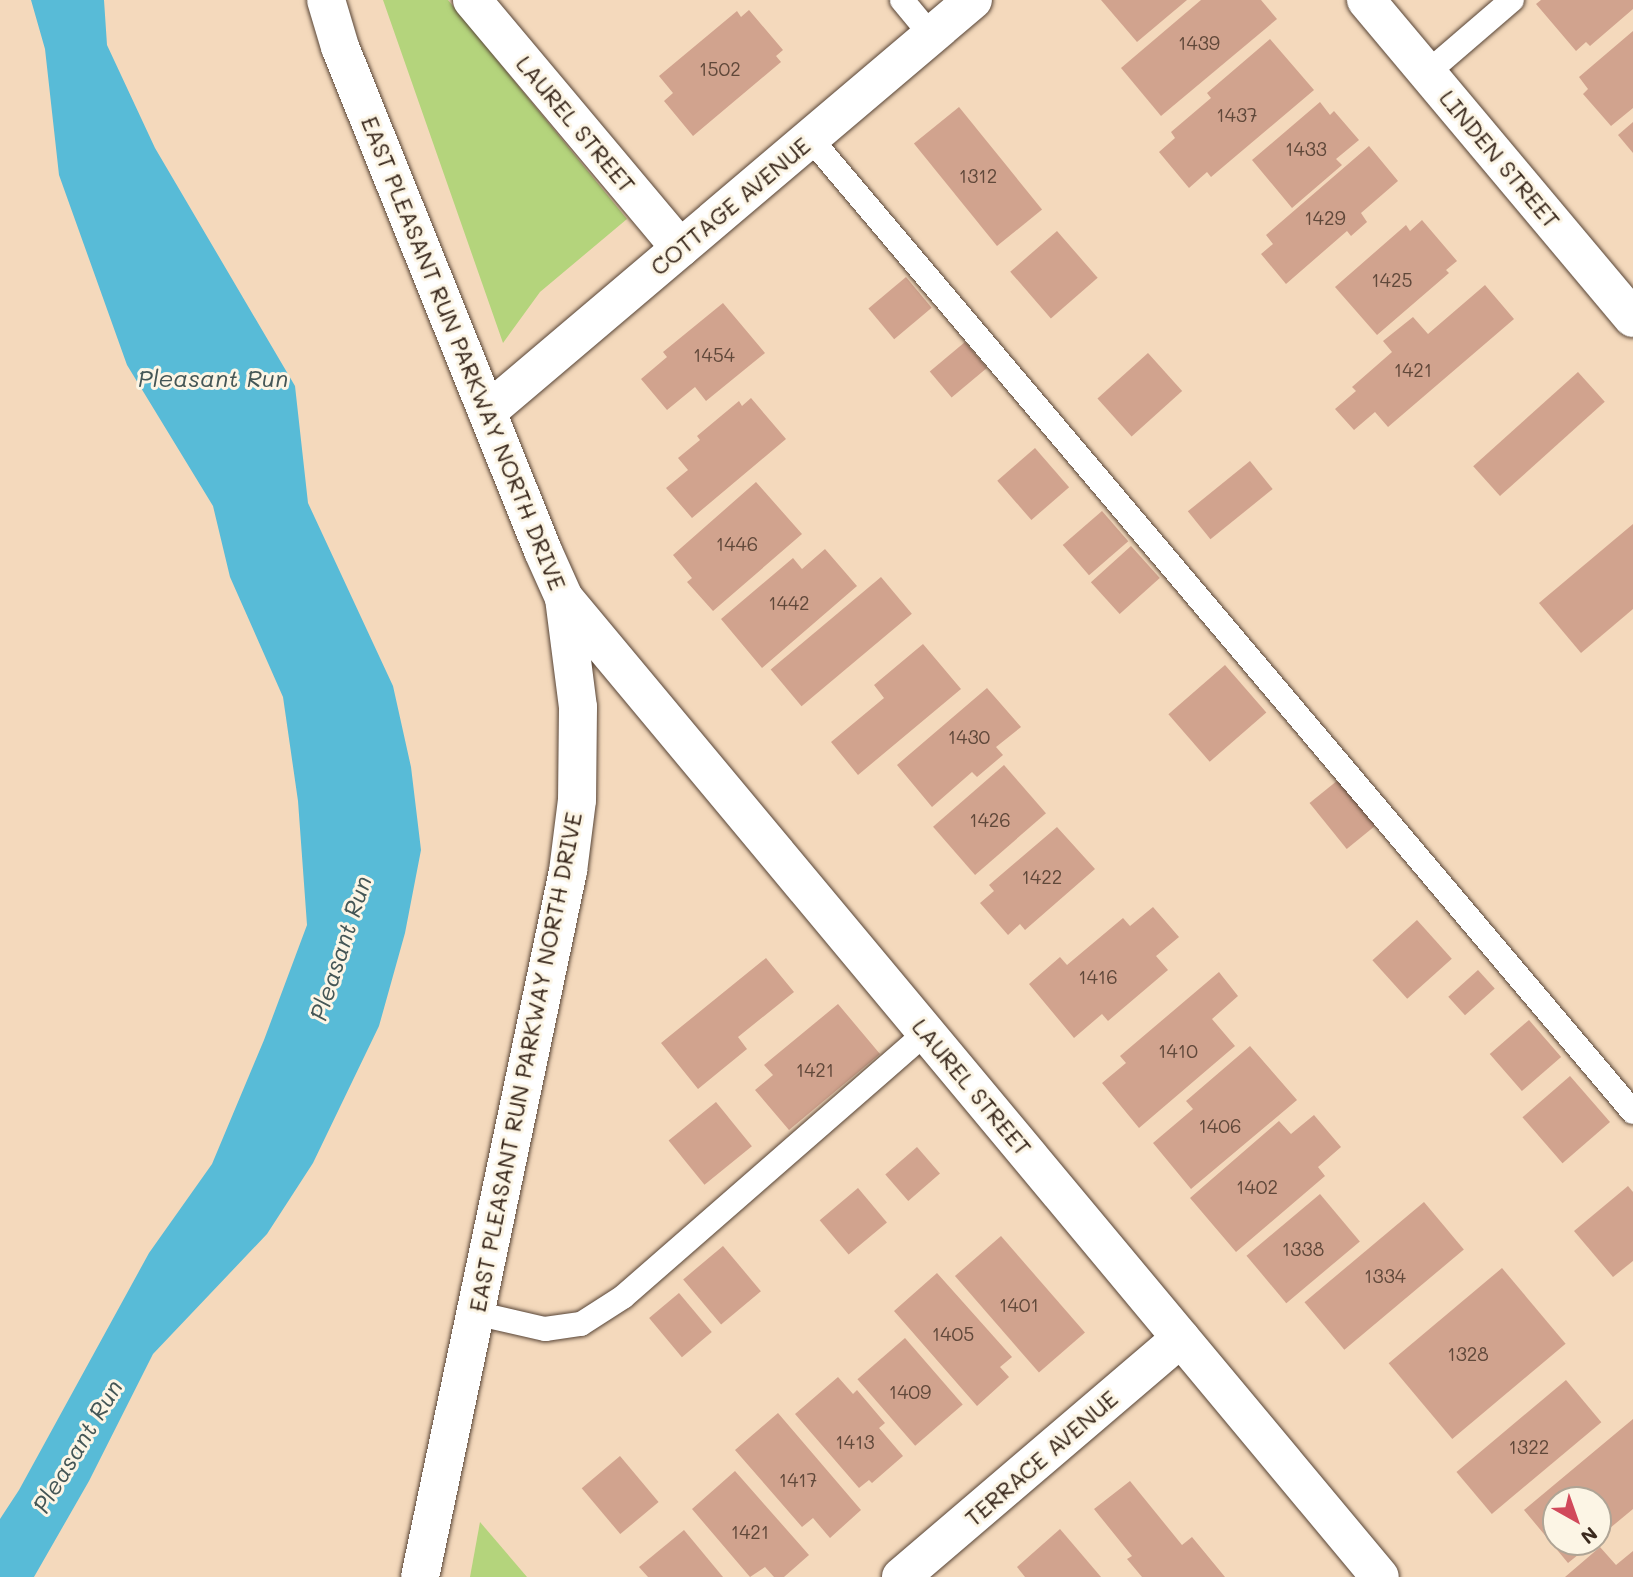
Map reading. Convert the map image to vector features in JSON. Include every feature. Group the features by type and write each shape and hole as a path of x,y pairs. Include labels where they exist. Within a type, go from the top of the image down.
{"street":[{"name":"EAST PLEASANT RUN PARKWAY NORTH DRIVE","path":"326,0 340,47 564,598 579,730 577,800 568,871 420,1577"},
{"name":"LAUREL STREET","path":"472,0 680,248"},
{"name":"COTTAGE AVENUE","path":"487,412 972,0"},
{"name":"LINDEN STREET","path":"1366,0 1633,318"},
{"name":"LAUREL STREET","path":"564,598 1380,1577"},
{"name":"TERRACE AVENUE","path":"901,1577 1181,1338"}],"lane":[{"path":"902,0 931,35"},
{"path":"1427,73 1512,0"},
{"path":"810,138 1633,1112"},
{"path":"475,1313 545,1329 581,1324 623,1297 927,1032"}],"green space":[{"path":"383,0 448,0 627,219 540,292 503,343"},
{"path":"480,1522 527,1577 470,1577"}],"water":[{"name":"Pleasant Run","path":"31,0 104,0 107,45 155,148 295,386 308,503 393,686 411,767 421,850 405,933 379,1026 313,1163 267,1234 153,1354 89,1481 34,1577 0,1577 0,1519 19,1490 149,1253 212,1164 264,1040 307,925 298,801 283,697 230,577 213,506 127,365 59,175 45,49"}],"building":[{"path":"1101,0 1187,0 1137,42"},
{"path":"1201,0 1261,0 1277,19 1161,116 1121,68"},
{"path":"1541,0 1633,0 1633,9 1590,46 1586,42 1576,51 1536,4"},
{"path":"749,10 783,50 776,56 781,62 693,136 664,101 673,93 659,76 737,11 741,17"},
{"path":"1633,31 1633,108 1611,126 1583,94 1588,89 1579,77"},
{"path":"1270,39 1314,90 1211,177 1207,172 1189,188 1159,152 1175,138 1171,132 1211,98 1207,93"},
{"path":"1320,102 1330,115 1334,111 1359,140 1336,159 1342,165 1292,208 1252,160"},
{"path":"959,107 1042,210 997,246 914,144"},
{"path":"1633,122 1633,153 1618,135"},
{"path":"1369,146 1398,181 1361,213 1367,222 1351,236 1347,231 1286,284 1261,254 1273,244 1266,235"},
{"path":"1422,220 1457,261 1446,270 1449,273 1377,335 1335,287 1406,225 1410,231"},
{"path":"1057,231 1098,278 1051,318 1010,272"},
{"path":"906,277 932,308 894,339 868,308"},
{"path":"1485,285 1514,319 1388,427 1375,412 1354,430 1335,409 1356,391 1352,387 1392,352 1383,341 1413,317 1428,334"},
{"path":"723,303 765,353 706,401 695,387 667,410 641,379 667,357 663,352"},
{"path":"965,342 987,368 952,398 930,372"},
{"path":"1148,353 1182,391 1132,436 1097,399"},
{"path":"1578,372 1605,402 1500,496 1473,466"},
{"path":"751,398 786,439 692,518 666,488 688,470 678,458 700,440 697,436 739,401 742,406"},
{"path":"1035,448 1069,487 1031,520 997,481"},
{"path":"1250,461 1273,489 1210,539 1188,511"},
{"path":"756,482 802,534 713,611 687,582 692,578 673,555"},
{"path":"1102,511 1128,541 1089,575 1063,545"},
{"path":"1633,524 1633,609 1581,653 1539,603"},
{"path":"1131,546 1160,578 1120,614 1091,582"},
{"path":"825,549 857,586 762,668 721,619 793,558 802,569"},
{"path":"881,577 912,614 802,706 771,670"},
{"path":"923,644 961,689 858,775 831,742 884,698 874,685"},
{"path":"1225,665 1266,713 1210,762 1168,714"},
{"path":"987,688 1021,727 996,747 1003,755 977,777 972,772 932,807 897,765"},
{"path":"1004,765 1046,813 975,875 933,827"},
{"path":"1343,776 1380,822 1347,849 1310,803"},
{"path":"1057,827 1095,869 1025,930 1020,924 1008,935 980,903 994,891 989,885"},
{"path":"1153,907 1179,937 1156,956 1168,970 1108,1021 1102,1014 1074,1038 1029,984 1060,957 1067,965 1123,918 1130,926"},
{"path":"1417,920 1452,959 1407,999 1372,960"},
{"path":"766,958 794,992 738,1037 747,1049 698,1089 661,1043"},
{"path":"1478,970 1495,989 1465,1015 1448,997"},
{"path":"1219,972 1238,996 1212,1019 1235,1046 1139,1128 1102,1083 1126,1063 1120,1056"},
{"path":"838,1004 880,1054 789,1130 755,1090 773,1075 764,1065"},
{"path":"1529,1020 1561,1057 1522,1091 1490,1054"},
{"path":"1250,1046 1297,1100 1191,1189 1153,1143 1193,1109 1186,1101"},
{"path":"1570,1076 1610,1122 1562,1163 1522,1117"},
{"path":"716,1102 752,1146 704,1185 669,1140"},
{"path":"1314,1115 1341,1147 1318,1167 1325,1176 1236,1252 1190,1198 1279,1121 1291,1134"},
{"path":"917,1147 940,1173 908,1201 885,1175"},
{"path":"1628,1186 1633,1192 1633,1261 1613,1277 1574,1231"},
{"path":"858,1188 887,1222 849,1255 820,1220"},
{"path":"1320,1194 1360,1241 1286,1303 1246,1256"},
{"path":"1424,1202 1464,1249 1344,1350 1304,1302"},
{"path":"1001,1236 1085,1333 1039,1373 955,1276"},
{"path":"723,1246 761,1291 721,1325 683,1279"},
{"path":"1502,1268 1566,1344 1452,1439 1389,1363"},
{"path":"937,1273 1012,1357 1000,1367 1009,1377 977,1406 894,1311"},
{"path":"679,1293 712,1332 682,1357 649,1318"},
{"path":"905,1338 963,1404 915,1446 857,1379"},
{"path":"838,1377 853,1394 857,1390 885,1423 879,1428 903,1456 872,1483 869,1480 859,1488 795,1414"},
{"path":"1566,1380 1601,1422 1492,1514 1456,1472"},
{"path":"778,1413 861,1510 830,1538 813,1518 802,1527 735,1450"},
{"path":"1633,1419 1633,1509 1612,1526 1612,1486 1553,1486"},
{"path":"620,1456 659,1502 620,1534 582,1488"},
{"path":"735,1471 809,1555 784,1577 774,1577 765,1567 750,1577 692,1509"},
{"path":"1130,1481 1182,1545 1192,1537 1225,1577 1142,1577 1127,1559 1132,1556 1094,1509"},
{"path":"1542,1495 1542,1532 1524,1510"},
{"path":"1060,1529 1101,1577 1025,1577 1017,1567"},
{"path":"684,1530 723,1577 648,1577 639,1567"},
{"path":"1633,1551 1633,1577 1565,1577 1590,1556 1608,1556 1616,1565"},
{"path":"1562,1556 1577,1556 1568,1563"}]}
